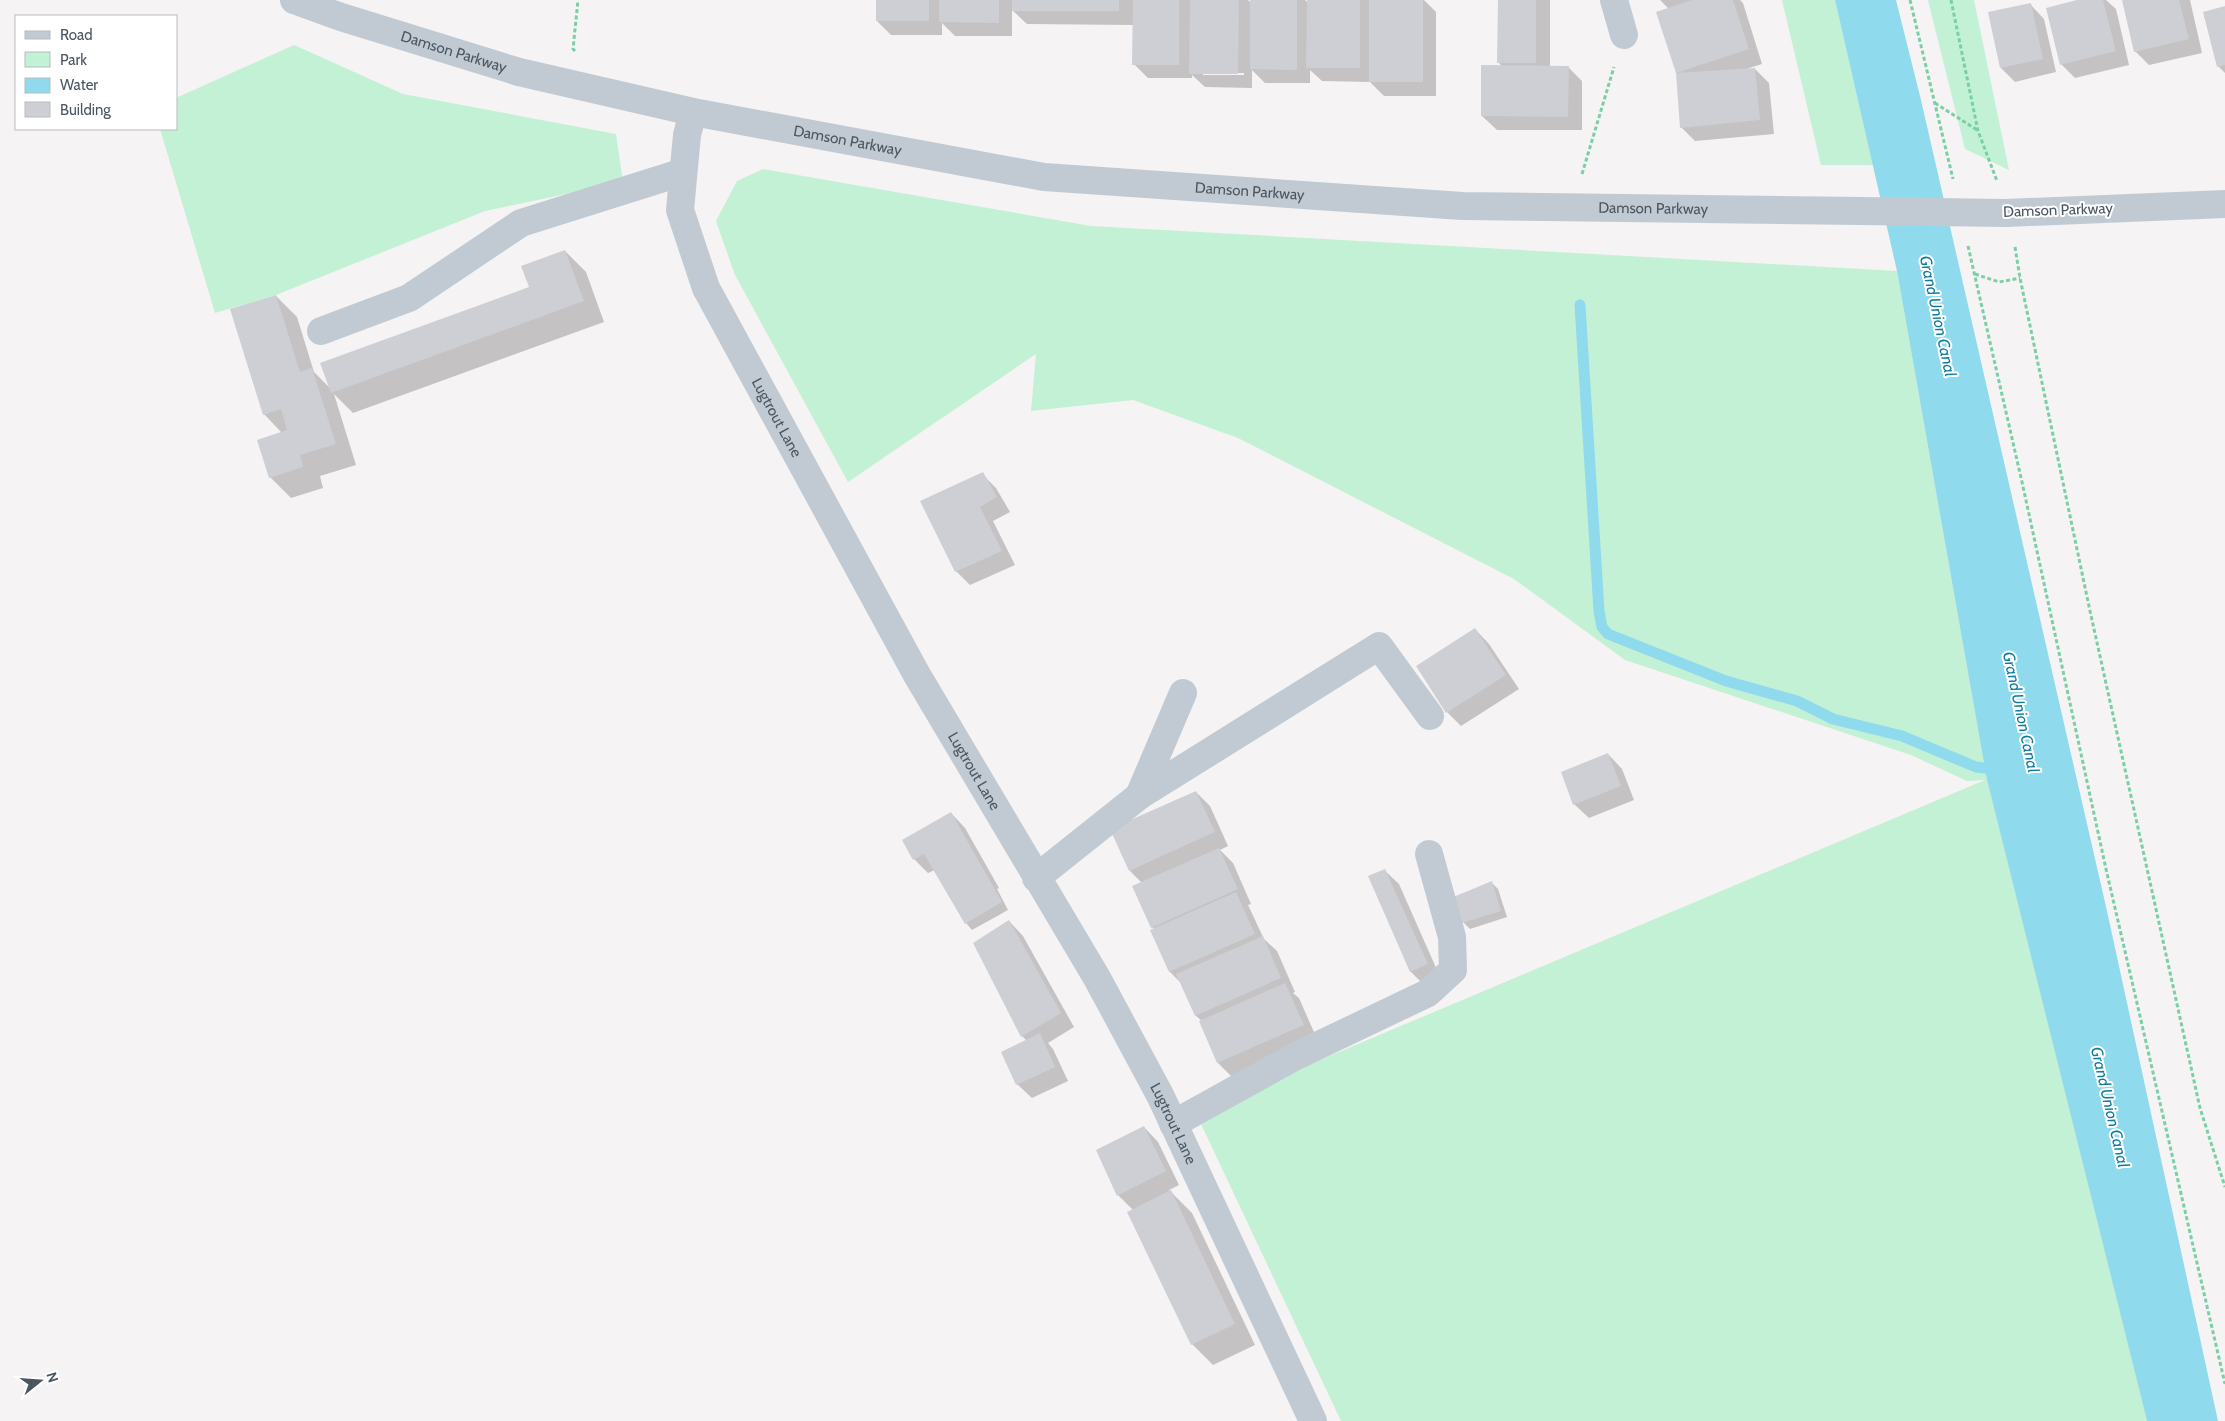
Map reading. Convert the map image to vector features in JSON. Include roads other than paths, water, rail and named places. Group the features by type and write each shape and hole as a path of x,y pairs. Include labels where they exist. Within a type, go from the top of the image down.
{"street":[{"name":"Damson Parkway","path":"294,0 341,17 519,72 693,112 1044,177 1462,206 1862,211 2002,200 2225,204"},
{"path":"1614,0 1624,35"},
{"name":"Lugtrout Lane","path":"693,112 687,135 680,210 706,288 917,675 1097,978 1160,1095 1313,1421"},
{"path":"321,331 409,298 521,223 683,172"},
{"path":"1036,878 1139,796 1379,646 1430,716"},
{"path":"1139,796 1183,693"},
{"path":"1173,1124 1296,1056 1428,993 1453,970 1452,937 1429,854"}],"water":[{"name":"Grand Union Canal","path":"1835,0 1896,0 1921,100 2107,911 2218,1421 2147,1421 1987,780 1897,271"}],"waterway":[{"path":"1580,305 1599,611 1602,627 1608,634 1726,681 1797,701 1833,719 1902,736 1976,767 1985,768"}]}
